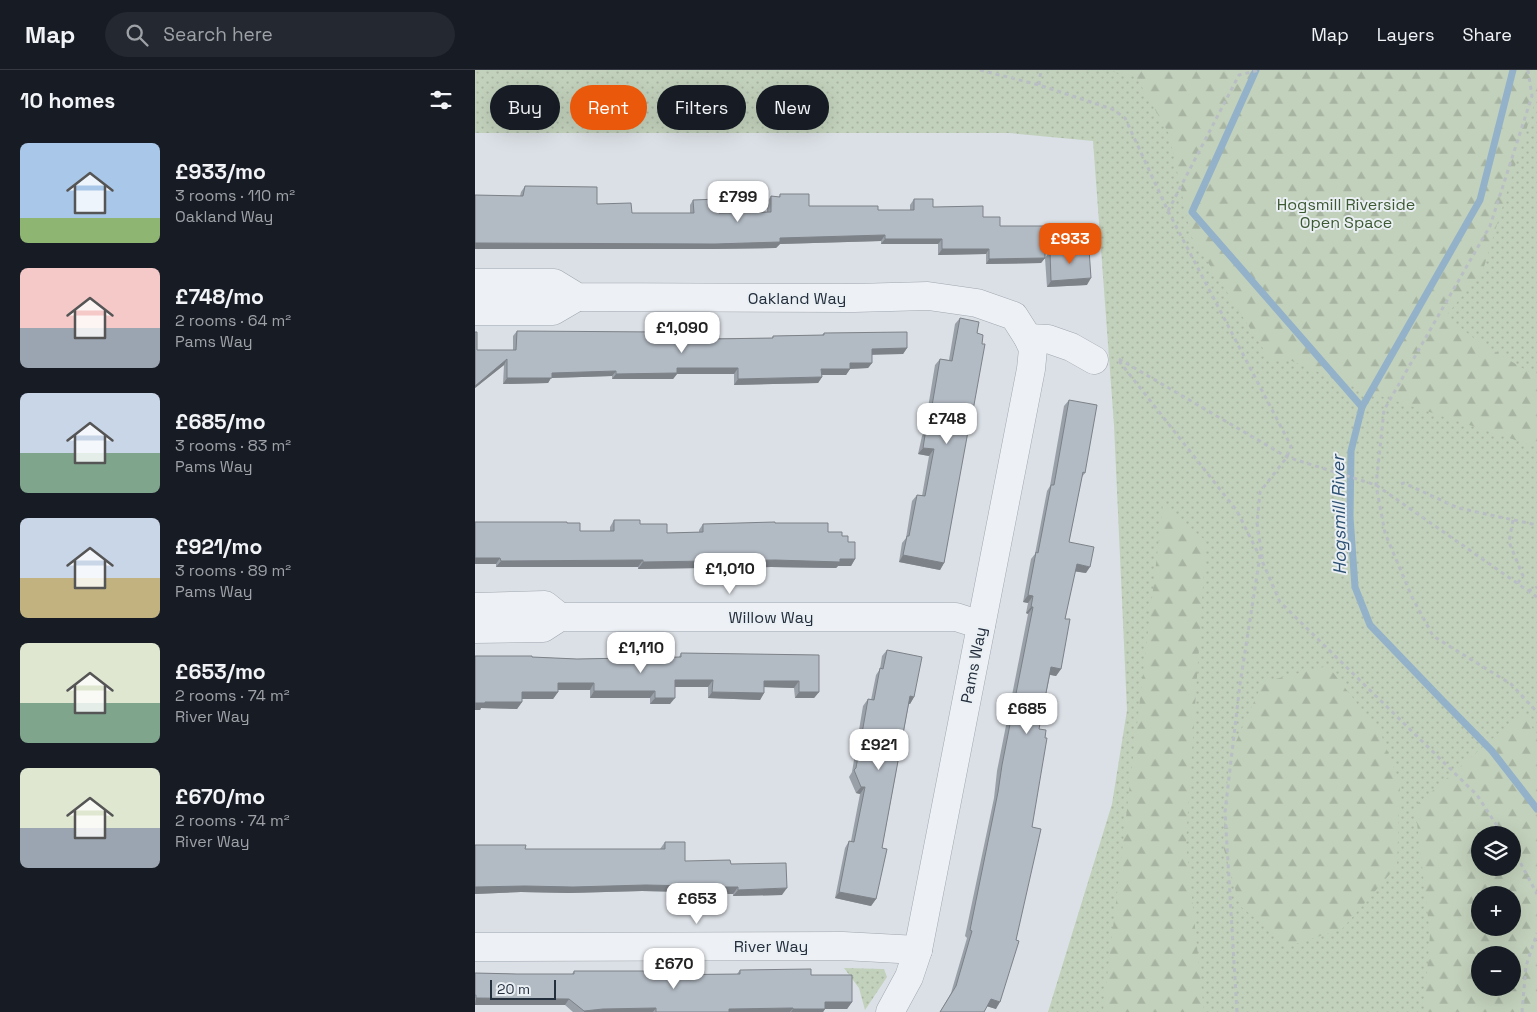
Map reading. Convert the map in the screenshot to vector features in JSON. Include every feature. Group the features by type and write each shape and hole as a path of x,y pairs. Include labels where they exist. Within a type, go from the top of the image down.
{"street":[{"path":"475,283 554,283 577,297 553,311 475,311"},
{"name":"Oakland Way","path":"577,297 854,298 928,296 977,303 1021,327 1071,347 1094,360"},
{"name":"Pams Way","path":"890,1012 909,977 918,950 1031,369 1033,349 1021,327"},
{"name":"Willow Way","path":"475,607 545,605 560,617"},
{"name":"Willow Way","path":"475,629 543,628 560,617 956,617 981,625"},
{"name":"River Way","path":"475,947 843,946 918,950"}],"path":[{"path":"981,70 1039,85 1111,109 1125,118 1168,211 1291,446 1287,457 1260,492 1257,524 1263,563"},
{"path":"1039,85 1041,70"},
{"path":"1168,211 1239,75 1259,70"},
{"path":"1528,70 1532,96 1490,226 1384,410 1376,485 1385,533 1412,597 1433,636 1511,684 1537,712"},
{"path":"1497,826 1477,795 1281,602 1237,511 1115,357 1287,457 1376,485 1537,597"},
{"path":"1401,484 1405,483 1458,508 1537,525"},
{"path":"1513,520 1509,542 1523,576 1517,584"},
{"path":"1237,1012 1225,812 1239,684 1260,556"},
{"path":"1528,592 1537,587"},
{"path":"1521,864 1537,894"},
{"path":"1522,1012 1526,966 1537,933"}],"green space":[{"path":"475,70 1537,70 1537,1012 1048,1012 1112,804 1127,710 1114,425 1093,141 1009,133 475,133"},
{"name":"Hogsmill Riverside Open Space","path":"1099,70 1537,70 1537,95 1483,270 1446,316 1476,340 1537,377 1537,447 1359,389 1287,359 1271,361 1191,236 1169,134 1135,75"},
{"path":"1163,505 1206,541 1186,842 1204,1012 1103,1012"},
{"path":"1328,666 1381,734 1400,784 1397,866 1342,929 1289,946 1240,906 1223,846 1229,757 1263,682"},
{"path":"1523,712 1537,736 1537,1012 1424,1012 1430,934 1415,806"},
{"path":"844,968 884,969 887,977 865,1010 859,988"}],"building":[{"path":"525,186 597,187 597,204 631,203 632,213 694,213 693,200 719,199 719,213 771,212 771,196 780,197 780,194 809,194 809,206 878,206 878,210 914,210 914,199 933,199 933,207 983,206 983,217 1000,217 1000,226 1045,226 1045,258 989,259 989,249 942,249 942,239 885,239 885,235 780,238 780,242 715,244 475,243 475,195 523,196"},
{"path":"1089,249 1091,278 1051,281 1050,251"},
{"path":"960,318 979,322 977,333 983,335 982,344 985,344 944,563 903,555 907,536 909,536 917,495 925,496 934,449 923,448 940,359 952,361"},
{"path":"517,331 661,332 661,339 710,337 710,339 773,338 773,336 824,335 824,333 907,332 907,348 872,349 872,363 850,363 850,369 821,369 822,377 738,379 738,368 677,368 677,373 616,374 616,371 552,373 552,378 507,378 507,359 475,386 475,332 477,332 477,350 516,350"},
{"path":"1069,400 1097,405 1085,473 1083,472 1069,542 1094,547 1090,567 1077,564 1065,619 1070,619 1061,669 1051,667 1039,729 1046,730 1045,738 1047,738 1032,827 1041,829 1016,940 1019,941 1000,1002 991,999 984,1012 940,1012 956,986 972,931 970,930 1033,607 1031,607 1033,596 1028,595 1051,485 1054,485"},
{"path":"614,520 640,520 640,524 667,524 667,533 703,532 703,524 828,523 828,532 842,532 842,536 848,536 848,542 855,542 855,559 840,559 840,562 775,560 643,562 643,560 501,561 500,558 475,558 475,522 567,522 580,523 580,531 614,531"},
{"path":"887,650 922,657 914,697 910,696 882,848 887,849 876,899 839,892 849,841 854,842 865,787 861,787 854,770 856,768 868,699 874,700 880,668 883,669"},
{"path":"681,653 819,655 819,692 799,692 799,681 764,681 764,693 712,692 713,680 675,680 675,698 655,698 655,691 594,691 594,683 558,683 558,692 522,692 522,702 475,703 475,656 532,656 577,659 681,657"},
{"path":"665,842 685,842 685,861 730,860 731,864 786,863 787,888 738,890 738,887 646,885 475,887 475,845 526,845 525,849 665,849"},
{"path":"811,969 811,975 852,975 852,1002 825,1002 825,1009 729,1009 729,1012 656,1012 656,1008 584,1011 569,999 476,998 475,995 475,973 574,974 574,971 645,971 645,975 740,974 740,970"}],"waterway":[{"path":"1256,70 1192,212 1362,407"},
{"name":"Hogsmill River","path":"1513,70 1480,200 1362,407 1351,451 1350,517 1355,587 1370,625 1492,751 1537,809"}]}
